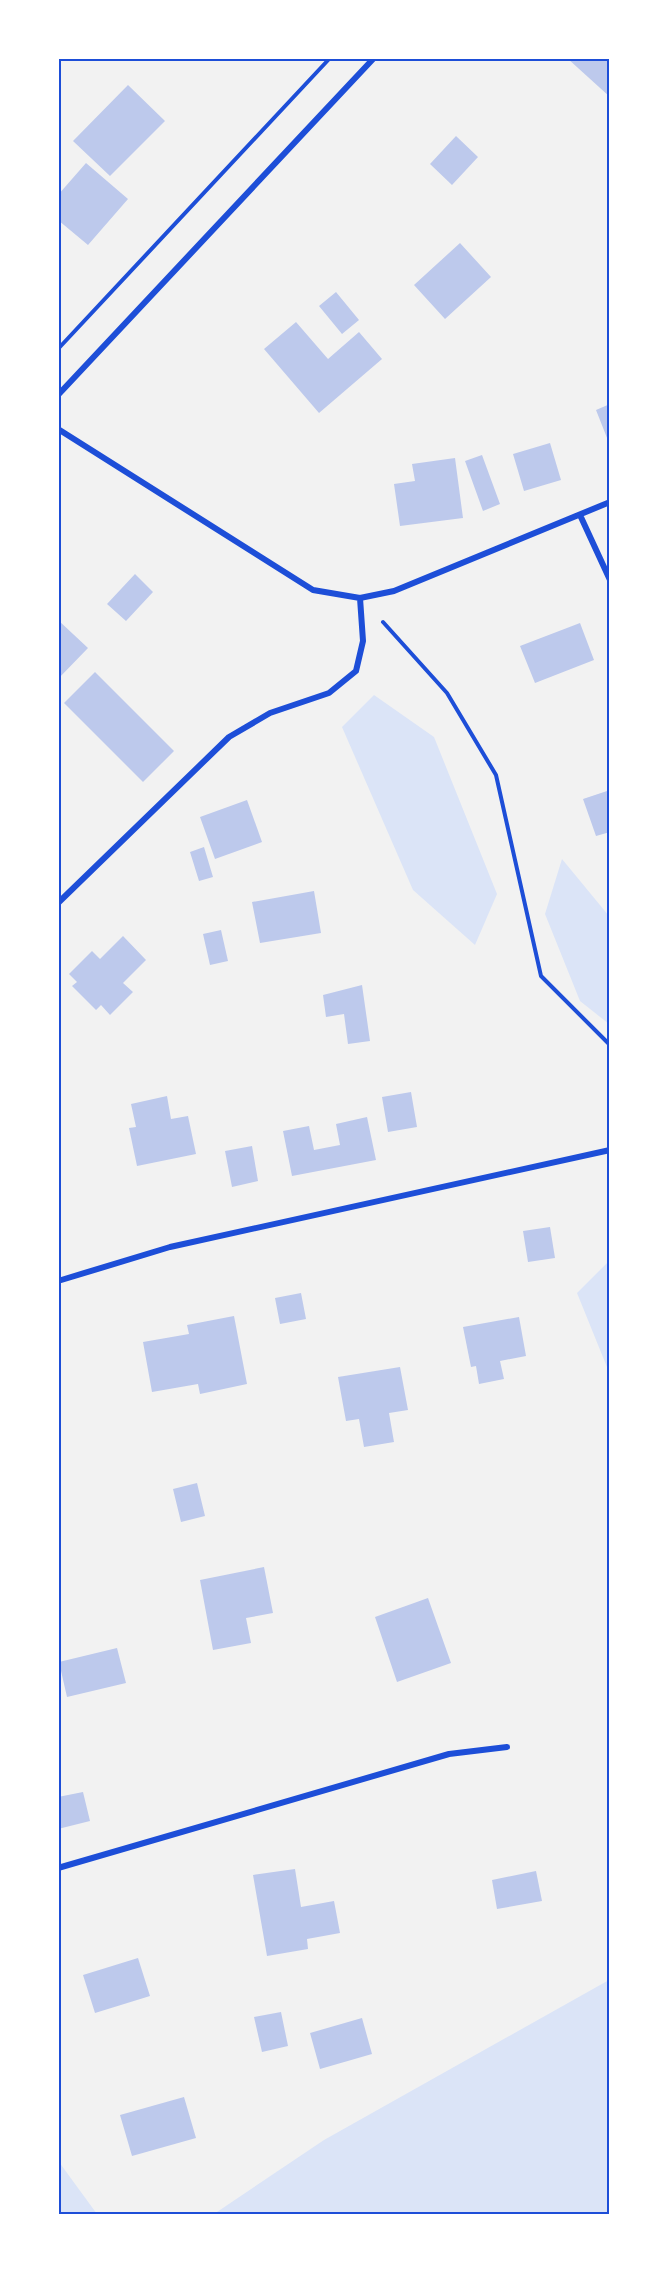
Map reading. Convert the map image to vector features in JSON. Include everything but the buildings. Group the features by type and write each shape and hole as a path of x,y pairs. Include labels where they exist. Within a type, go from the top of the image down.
{"street":[{"path":"58,395 374,58"},
{"path":"58,429 313,590 360,598 394,591 609,502"},
{"path":"580,515 609,580"},
{"path":"58,903 229,736 270,714 328,693 356,671 363,641 360,598"},
{"path":"58,1281 170,1247 609,1150"},
{"path":"58,1868 449,1754 507,1747"}],"path":[{"path":"58,349 330,58"},
{"path":"360,598 447,693 496,775 541,976 609,1045"}],"shaded area":[{"path":"374,695 434,737 497,894 475,945 413,890 342,727"},
{"path":"562,859 609,916 609,1024 580,1001 545,914"},
{"path":"609,1261 609,1372 577,1293"},
{"path":"609,1980 609,2214 214,2214 324,2140"},
{"path":"59,2162 97,2214 59,2214"}]}
